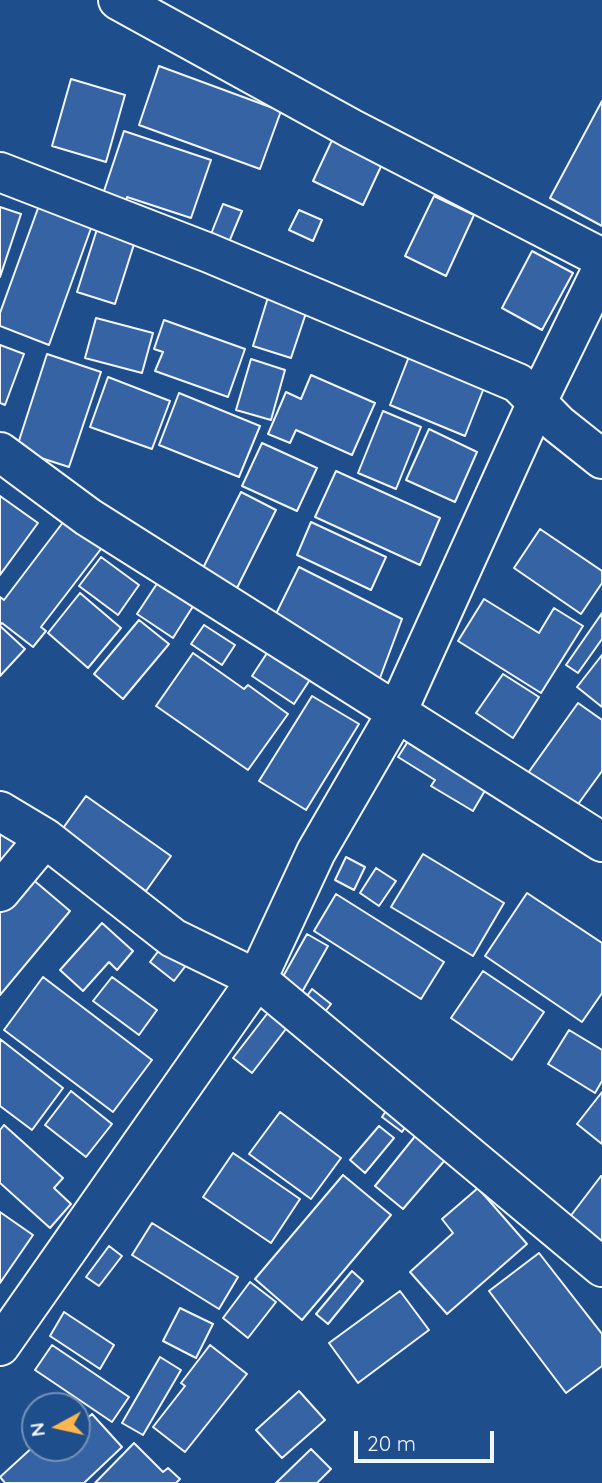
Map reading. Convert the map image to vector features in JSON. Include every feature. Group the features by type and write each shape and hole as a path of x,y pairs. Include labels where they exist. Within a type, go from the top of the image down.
{"street":[{"path":"118,0 352,129 602,258"},
{"path":"0,172 209,253 518,383 538,400 558,425 602,459"},
{"path":"0,1346 257,979 316,852 397,712 538,400 602,269"},
{"path":"0,452 88,517 602,842"},
{"path":"0,811 45,838 173,939 257,979 602,1267"},
{"path":"0,892 45,838"}],"building":[{"path":"159,66 281,111 260,169 139,125"},
{"path":"71,79 125,95 106,162 52,146"},
{"path":"602,101 602,226 550,198"},
{"path":"124,131 211,160 191,218 127,197 125,204 102,197"},
{"path":"334,136 384,160 363,205 313,181"},
{"path":"434,196 474,215 446,276 405,256"},
{"path":"41,200 94,220 49,345 0,326 0,313"},
{"path":"223,204 242,211 229,242 211,234"},
{"path":"0,207 21,214 0,277"},
{"path":"299,210 322,220 313,241 289,230"},
{"path":"98,226 136,238 115,304 77,292"},
{"path":"532,251 573,273 542,330 502,308"},
{"path":"269,294 308,307 291,358 253,346"},
{"path":"96,318 153,333 142,373 85,358"},
{"path":"164,320 245,349 228,397 155,371 163,352 154,349"},
{"path":"0,345 24,354 5,405 0,403"},
{"path":"412,349 487,380 465,436 390,405"},
{"path":"47,354 101,372 69,467 16,450"},
{"path":"251,359 285,370 271,420 236,410"},
{"path":"311,375 375,403 352,455 296,430 290,443 268,434 286,392 301,399"},
{"path":"108,377 170,401 152,449 90,427"},
{"path":"179,393 260,426 239,477 159,445"},
{"path":"383,411 421,427 396,489 358,473"},
{"path":"429,429 477,452 455,502 406,480"},
{"path":"262,443 317,468 297,511 242,486"},
{"path":"336,471 440,518 420,565 315,517"},
{"path":"241,492 276,510 236,590 201,572"},
{"path":"0,496 38,523 0,575"},
{"path":"67,517 104,545 41,627 46,631 33,647 2,623 0,625 0,597 4,600"},
{"path":"311,522 386,557 371,590 297,555"},
{"path":"540,529 602,571 602,583 581,614 514,568"},
{"path":"101,557 139,585 118,615 79,586"},
{"path":"299,567 402,619 377,686 270,626"},
{"path":"162,576 197,600 173,638 137,614"},
{"path":"80,593 121,628 88,668 48,633"},
{"path":"484,599 539,633 554,608 583,626 541,693 458,641"},
{"path":"602,613 602,639 578,673 566,665"},
{"path":"139,620 169,644 123,699 94,674"},
{"path":"204,625 235,645 222,665 191,644"},
{"path":"0,626 25,649 0,676"},
{"path":"271,647 313,675 294,704 252,676"},
{"path":"193,653 244,689 248,685 288,714 248,770 156,706"},
{"path":"602,655 602,707 577,687"},
{"path":"503,674 539,697 513,738 476,713"},
{"path":"312,696 359,724 306,810 259,781"},
{"path":"578,703 602,720 602,771 576,807 528,773"},
{"path":"412,735 490,782 473,811 431,786 435,780 398,757"},
{"path":"86,796 171,856 146,891 61,831"},
{"path":"0,829 25,850 0,868"},
{"path":"423,854 504,903 473,956 391,907"},
{"path":"346,857 365,867 354,890 335,880"},
{"path":"376,868 396,881 379,906 360,893"},
{"path":"24,872 70,911 0,995 0,902"},
{"path":"527,893 602,943 602,993 582,1022 485,956"},
{"path":"336,894 444,962 421,999 314,931"},
{"path":"102,923 133,951 117,970 109,962 83,991 60,970"},
{"path":"307,934 328,946 297,1001 276,989"},
{"path":"163,945 187,964 174,981 150,962"},
{"path":"483,971 544,1012 512,1060 451,1018"},
{"path":"43,977 152,1060 113,1112 4,1030"},
{"path":"112,977 157,1010 139,1035 93,1001"},
{"path":"312,989 331,1004 318,1021 299,1007"},
{"path":"270,1010 289,1025 252,1073 233,1058"},
{"path":"569,1030 602,1050 602,1081 595,1093 548,1064"},
{"path":"0,1039 63,1088 32,1130 0,1106"},
{"path":"71,1091 112,1124 86,1157 45,1125"},
{"path":"602,1092 602,1144 577,1124"},
{"path":"390,1105 410,1120 402,1132 382,1117"},
{"path":"280,1112 341,1158 311,1199 249,1154"},
{"path":"4,1125 63,1178 54,1188 71,1204 50,1228 0,1183 0,1130"},
{"path":"379,1126 394,1138 365,1173 350,1160"},
{"path":"416,1135 445,1160 403,1209 375,1186"},
{"path":"233,1153 300,1199 271,1243 203,1197"},
{"path":"343,1175 391,1215 302,1320 255,1279"},
{"path":"602,1176 602,1244 569,1218"},
{"path":"478,1188 527,1244 447,1314 410,1272 453,1233 442,1219"},
{"path":"0,1212 33,1235 0,1283"},
{"path":"152,1223 238,1277 219,1309 132,1255"},
{"path":"109,1246 122,1256 99,1286 86,1277"},
{"path":"539,1253 602,1334 602,1366 566,1393 489,1291"},
{"path":"352,1271 363,1281 328,1324 316,1314"},
{"path":"250,1282 276,1302 248,1338 223,1318"},
{"path":"400,1291 429,1330 358,1383 329,1343"},
{"path":"180,1308 213,1324 196,1358 163,1341"},
{"path":"64,1312 114,1345 100,1369 50,1336"},
{"path":"52,1345 129,1397 112,1422 91,1408 91,1392 68,1392 35,1370"},
{"path":"210,1345 247,1374 185,1452 153,1427 185,1386 181,1383"},
{"path":"160,1357 181,1370 143,1435 122,1423"},
{"path":"299,1391 325,1420 282,1458 256,1430"},
{"path":"91,1415 122,1447 84,1483 5,1483 0,1477 21,1458 21,1462 91,1462"},
{"path":"134,1443 163,1472 168,1468 180,1479 176,1483 95,1483"},
{"path":"311,1449 331,1469 317,1483 276,1483"}]}
